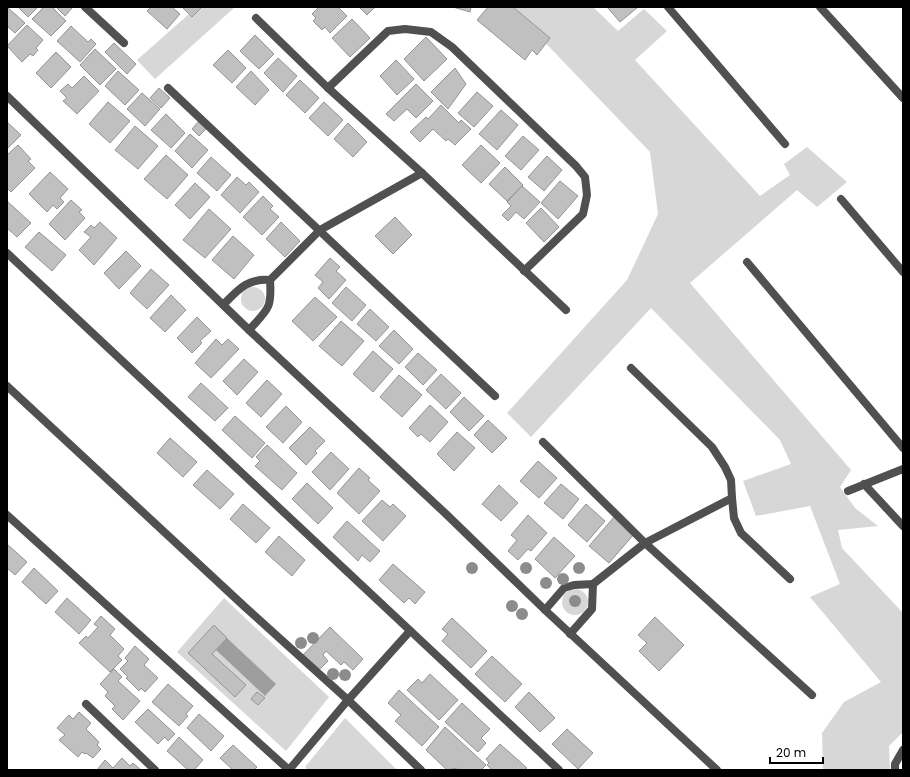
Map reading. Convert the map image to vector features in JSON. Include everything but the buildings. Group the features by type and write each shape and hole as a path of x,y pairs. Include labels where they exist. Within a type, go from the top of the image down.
{"street":[{"path":"85,7 124,43"},
{"path":"668,7 785,144"},
{"path":"820,7 903,98"},
{"path":"256,18 328,88 422,173 524,272 566,310"},
{"path":"328,88 388,31 404,28 431,32 452,47 576,166 585,177 586,195 584,214 524,272"},
{"path":"168,88 495,396"},
{"path":"7,96 224,304 249,330 446,514 570,634 717,770"},
{"path":"249,330 269,307 270,280 320,230 422,173"},
{"path":"841,199 903,272"},
{"path":"7,253 559,770"},
{"path":"747,262 903,448"},
{"path":"224,304 244,284 262,279 270,280"},
{"path":"631,368 712,447 725,467 731,480 734,518 741,533 790,579"},
{"path":"7,386 348,700 421,770"},
{"path":"543,442 645,543 812,695"},
{"path":"848,490 903,469"},
{"path":"864,484 903,526"},
{"path":"545,610 564,588 574,584 593,584 645,543 732,498"},
{"path":"7,515 289,770 348,700 410,631"},
{"path":"570,634 592,609 593,584"},
{"path":"86,704 156,770"},
{"path":"895,770 895,764 903,750"}],"shaded area":[{"path":"197,7 235,7 155,79 137,60"},
{"path":"511,7 593,7 618,31 644,9 667,31 635,60 760,196 790,175 784,164 807,147 847,182 817,207 797,190 690,283 851,470 840,487 855,508 878,526 838,530 842,548 903,613 903,732 889,746 890,770 823,770 822,733 844,702 881,682 810,597 840,584 810,506 756,516 743,481 791,464 780,440 651,308 531,437 507,413 627,280 658,214 650,152"},
{"path":"253,287 261,291 265,299 261,307 253,311 245,307 241,299 245,291"},
{"path":"575,589 584,593 588,602 584,611 575,615 566,611 562,602 566,593"},
{"path":"224,598 329,697 286,751 177,652"},
{"path":"227,638 276,684 265,696 216,650"},
{"path":"345,718 397,770 308,770 305,767"}]}
